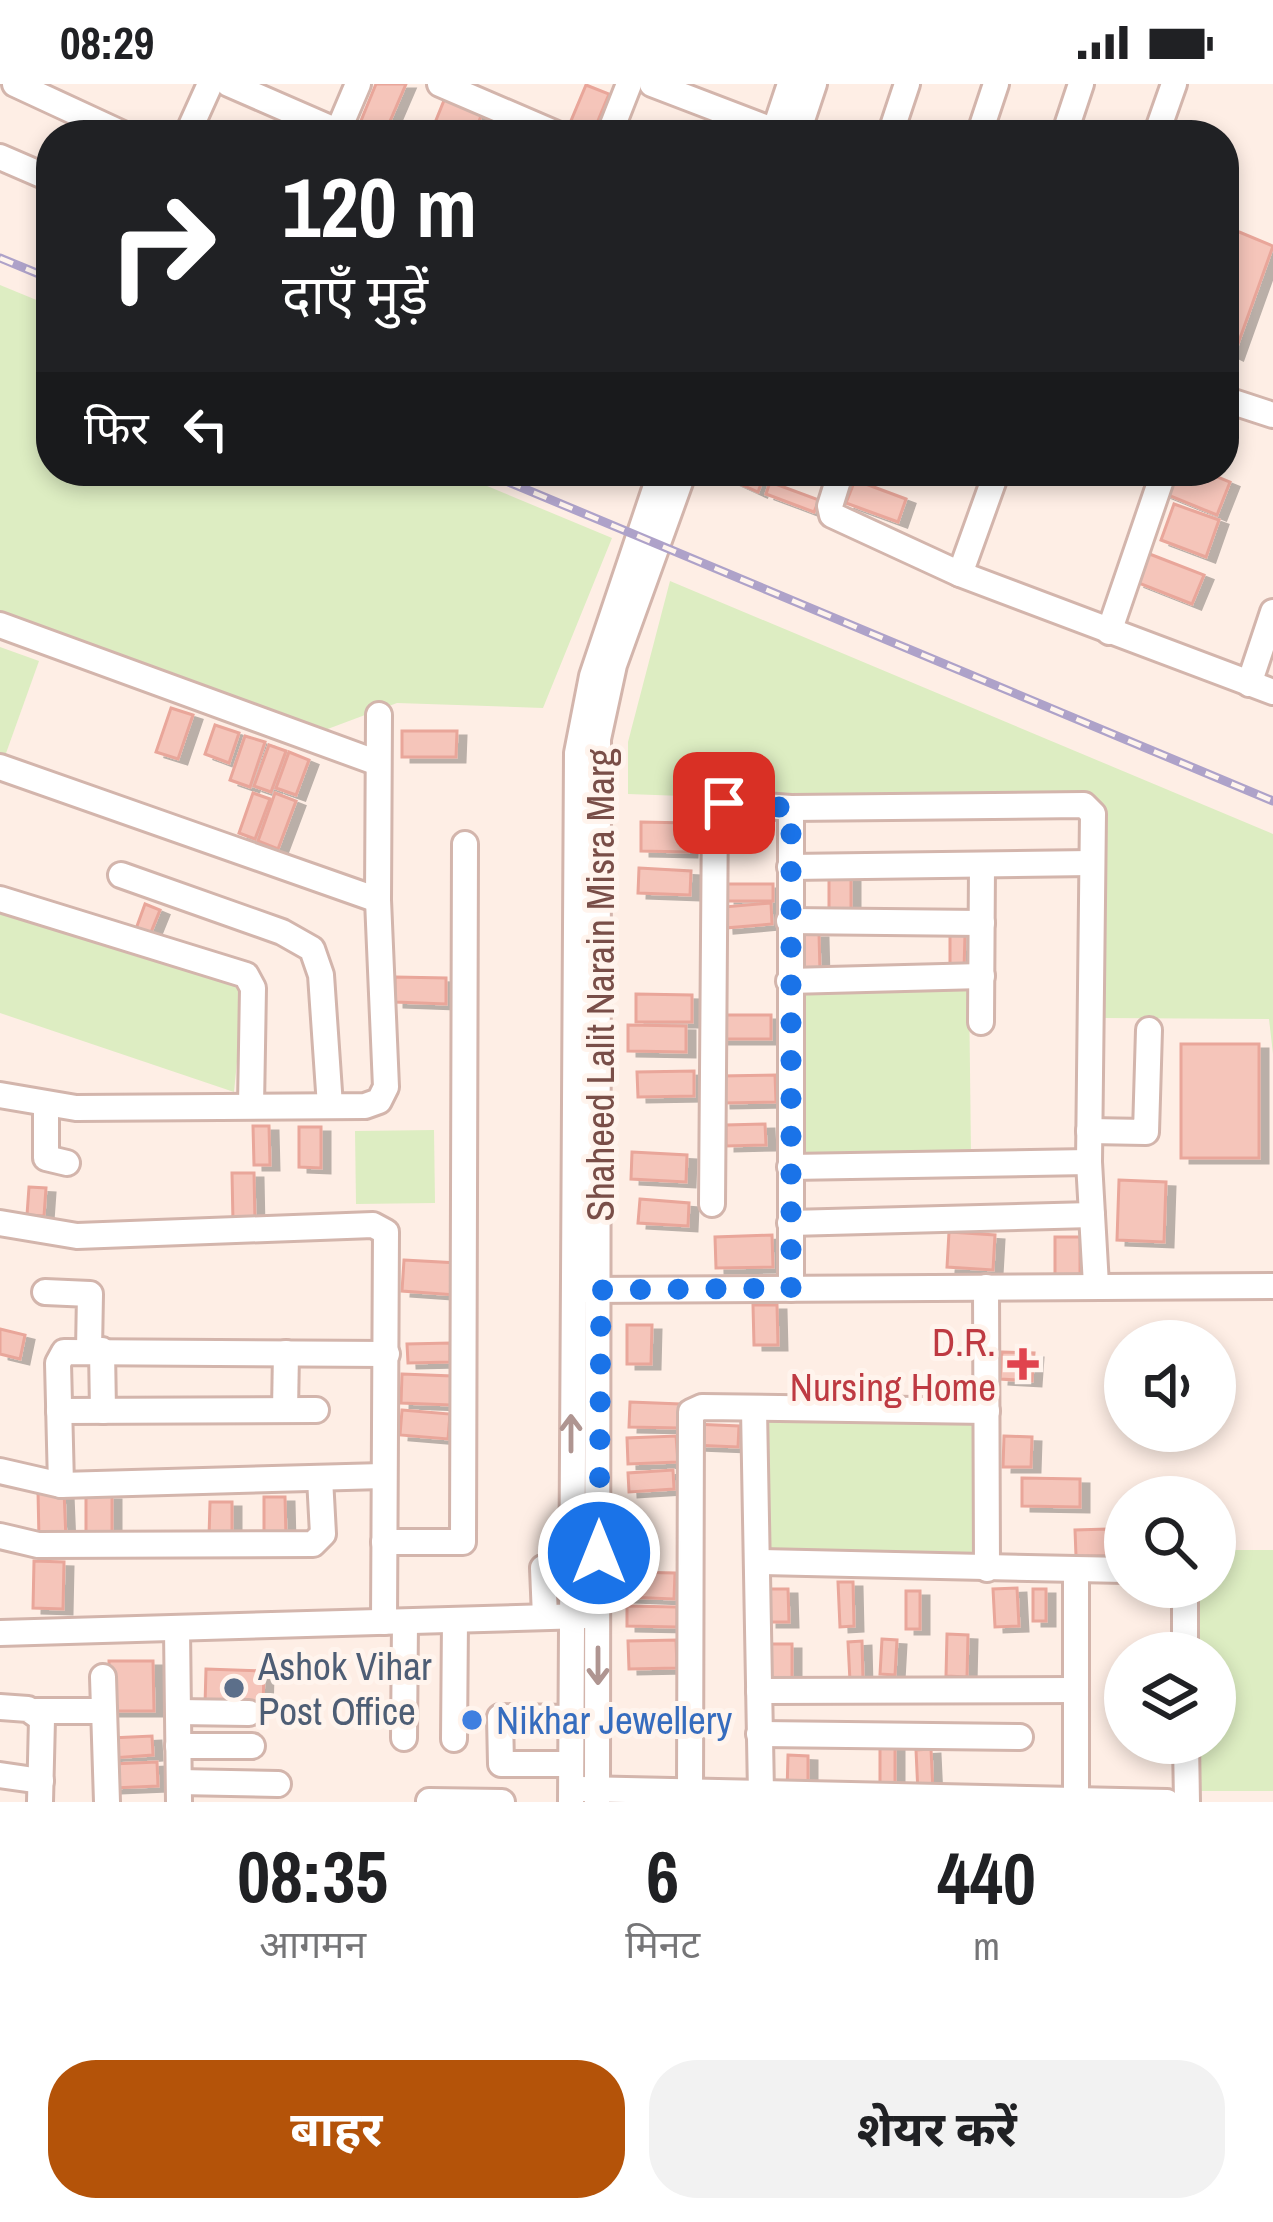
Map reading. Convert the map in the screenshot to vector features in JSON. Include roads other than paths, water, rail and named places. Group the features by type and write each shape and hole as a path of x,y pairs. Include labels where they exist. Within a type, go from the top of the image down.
{"street":[{"path":"14,84 92,120"},
{"path":"194,120 210,84"},
{"path":"229,84 312,120"},
{"path":"346,120 358,84"},
{"path":"440,84 524,120"},
{"path":"615,120 629,84"},
{"path":"652,84 746,120"},
{"path":"784,120 790,84"},
{"path":"791,120 814,84"},
{"path":"895,120 907,84"},
{"path":"984,120 995,84"},
{"path":"1069,120 1081,84"},
{"path":"1161,120 1174,84"},
{"path":"0,158 36,173"},
{"path":"1239,403 1273,415"},
{"name":"Shaheed Lalit Narain Misra Marg","path":"582,1790 571,1718 577,753 588,688 656,486"},
{"name":"Shaheed Lalit Narain Misra Marg","path":"582,1790 599,1616 599,726 614,665 679,486"},
{"path":"836,486 832,515 961,574 1261,688 1273,612"},
{"path":"961,574 992,486"},
{"path":"1109,632 1159,486"},
{"path":"0,625 379,764"},
{"path":"0,1095 46,1105 373,1105 386,1087 378,900 379,716"},
{"path":"1,767 378,900"},
{"path":"712,1204 713,813 724,803 791,808 1084,805 1093,814 1089,1162 1096,1285"},
{"path":"791,808 791,1288"},
{"path":"384,1542 463,1542 465,844"},
{"path":"790,867 1091,863"},
{"path":"981,1022 982,866"},
{"path":"121,875 282,932 312,949 321,975 330,1106"},
{"path":"0,898 246,975 253,988 251,1106"},
{"path":"790,921 982,923"},
{"path":"789,981 982,976"},
{"path":"1089,1131 1146,1132 1149,1030"},
{"path":"46,1105 46,1158 67,1163"},
{"path":"790,1167 1089,1162"},
{"path":"790,1223 1092,1215"},
{"path":"0,1223 77,1236 380,1226 389,1239 384,1542 404,1738"},
{"path":"571,1290 1273,1286"},
{"path":"986,1287 987,1568"},
{"path":"45,1292 89,1294 104,1411"},
{"path":"62,1485 59,1356 95,1350 387,1354"},
{"path":"285,1410 286,1353"},
{"path":"690,1792 689,1419 702,1407 987,1412"},
{"path":"754,1408 760,1793"},
{"path":"59,1411 316,1410"},
{"path":"0,1471 62,1485 383,1476"},
{"path":"0,1536 38,1545 313,1544 322,1534 320,1478"},
{"path":"757,1562 1104,1570"},
{"path":"545,1617 543,1568 571,1567"},
{"path":"1076,1571 1076,1800"},
{"path":"0,1633 599,1616"},
{"path":"454,1739 455,1620"},
{"path":"177,1629 179,1792 278,1784"},
{"path":"103,1677 106,1802"},
{"path":"759,1691 1075,1690"},
{"path":"0,1707 104,1711"},
{"path":"0,1774 40,1792 42,1719 36,1711"},
{"path":"178,1712 249,1713"},
{"path":"488,1802 494,1771 501,1764 500,1717 571,1718"},
{"path":"760,1734 1020,1737"},
{"path":"178,1746 252,1746"},
{"path":"501,1764 582,1790 1167,1802"},
{"path":"1186,1764 1187,1802"},
{"path":"429,1802 502,1802"}],"railway":[{"path":"0,258 36,273"},
{"path":"518,486 1273,801"}],"place":[{"name":"D.R. Nursing Home","path":"1023,1364"},
{"name":"Ashok Vihar Post Office","path":"234,1688"},
{"name":"Nikhar Jewellery","path":"472,1720"}]}
